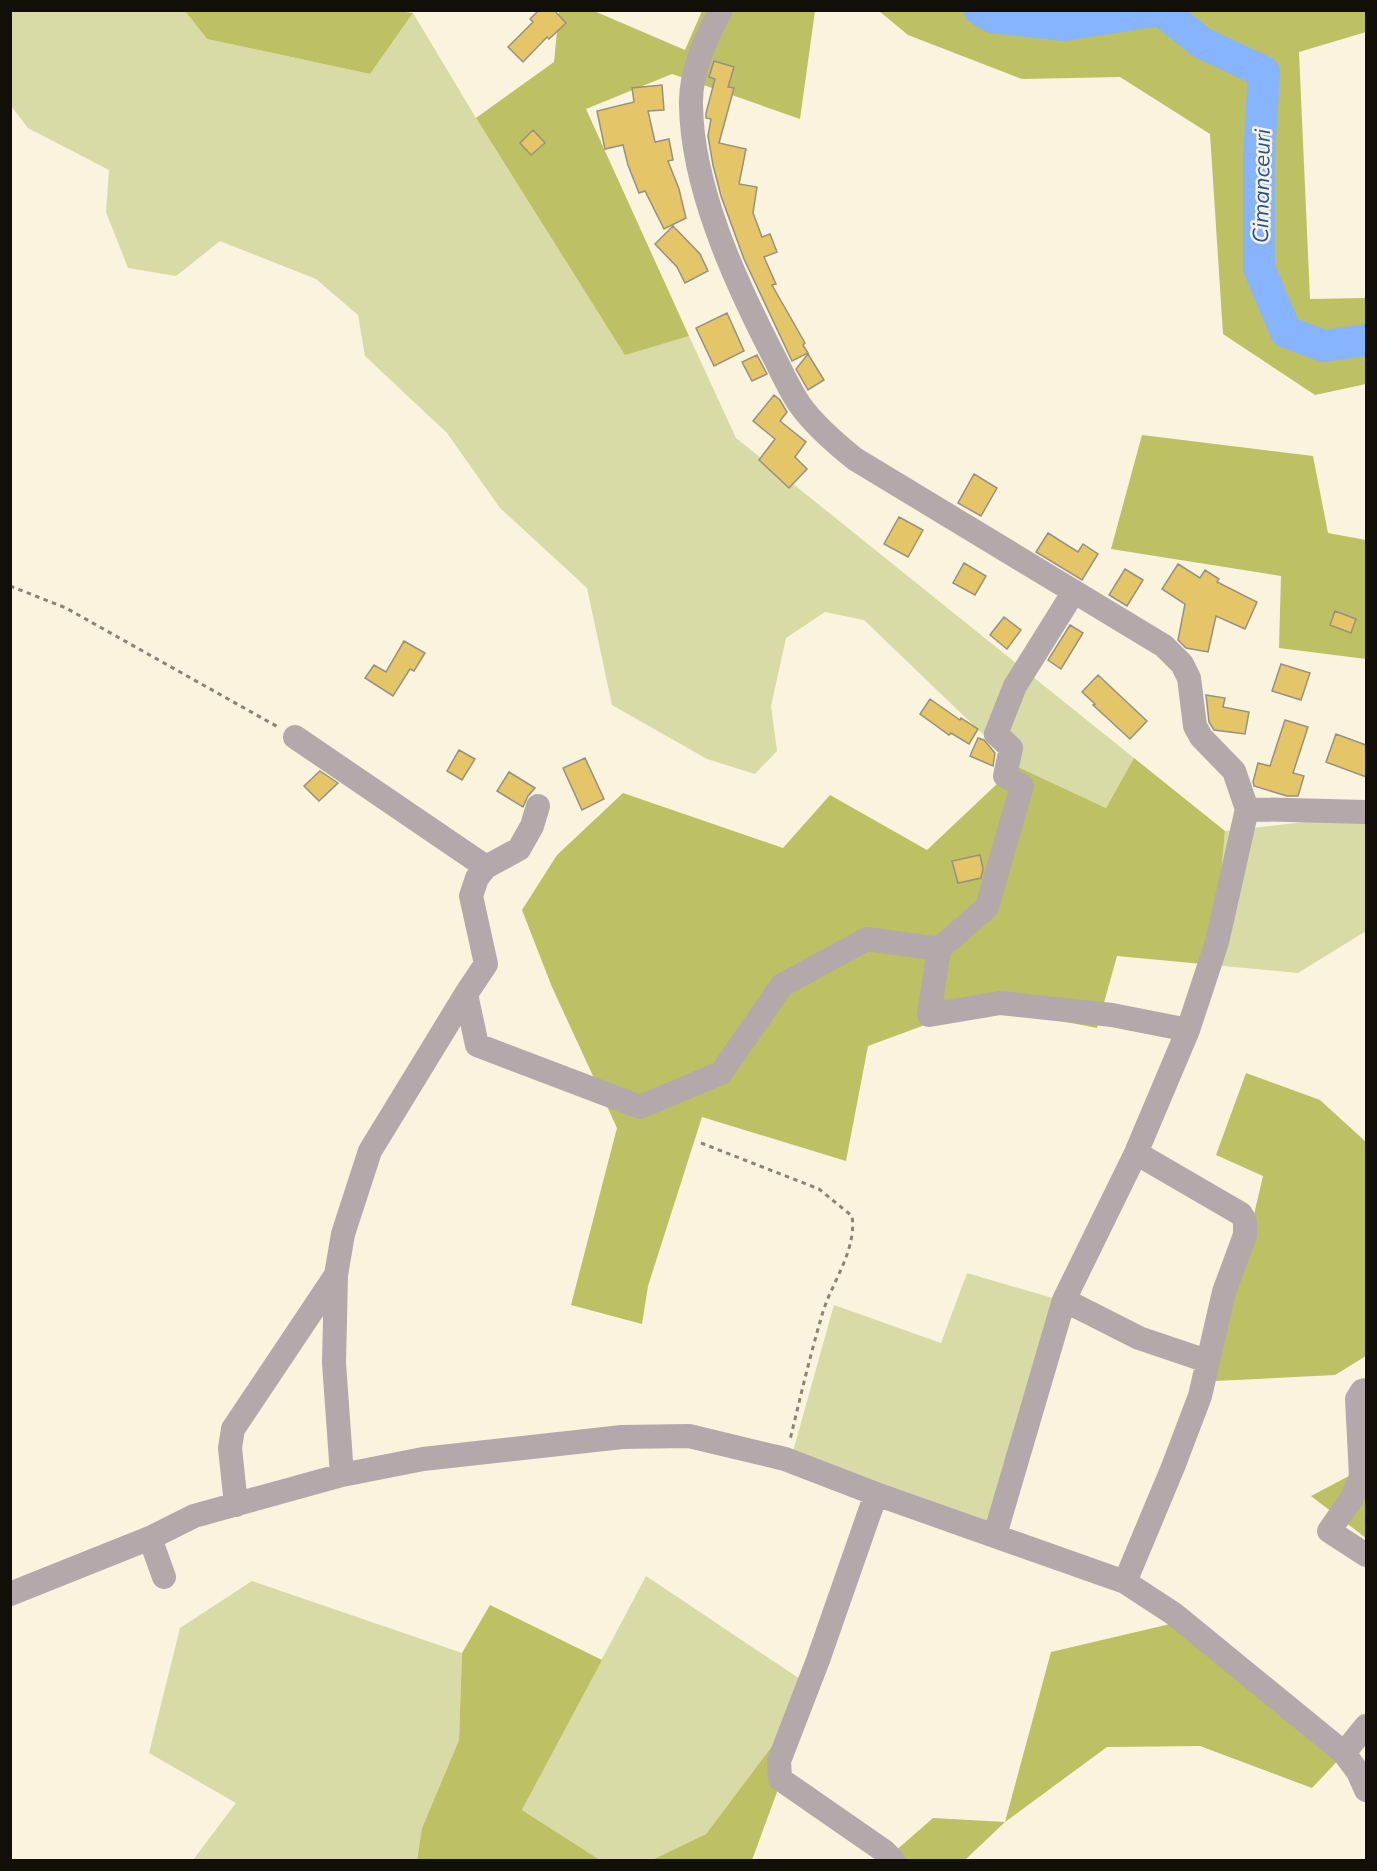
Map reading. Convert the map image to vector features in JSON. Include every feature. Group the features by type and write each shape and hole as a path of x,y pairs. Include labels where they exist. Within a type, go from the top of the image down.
{"street":[{"path":"721,10 696,66 690,102 693,140 710,211 745,301 800,405 826,435 855,459 1164,646 1182,664 1189,678 1195,726 1201,737 1234,771 1247,809 1217,942 1188,1030 1136,1153 1064,1300 995,1535"},
{"path":"1073,592 1015,686 996,734 1011,748 1005,776 1022,786 987,907 939,949 929,1015 1000,1003 1112,1015 1188,1030"},
{"path":"295,737 486,867"},
{"path":"342,1475 334,1362 336,1275 343,1234 370,1151 486,964 471,896 477,878 486,867 519,849 532,826 538,806"},
{"path":"1247,809 1366,812"},
{"path":"466,994 477,1045 640,1107 722,1073 782,985 867,939 939,949"},
{"path":"1125,1582 1200,1396 1224,1292 1245,1235 1245,1221 1241,1214 1136,1153"},
{"path":"236,1504 230,1448 233,1429 336,1275"},
{"path":"1064,1300 1139,1338 1207,1360"},
{"path":"1366,1390 1362,1391 1357,1399 1361,1478 1352,1498 1329,1531 1366,1555"},
{"path":"10,1594 150,1538 194,1516 342,1475 423,1459 622,1437 689,1436 785,1459 876,1494 1125,1582 1174,1614 1344,1753 1358,1772 1366,1790"},
{"path":"876,1494 818,1660 779,1761 780,1779 884,1851 893,1860"},
{"path":"150,1538 164,1577"},
{"path":"1344,1753 1366,1726"}],"path":[{"path":"10,586 66,608 295,737"},
{"path":"701,1143 819,1189 852,1216 853,1224 848,1250 822,1313 785,1459"}],"green space":[{"path":"10,11 185,11 207,39 370,74 413,13 476,118 625,354 689,336 736,438 1134,758 1106,808 1016,766 864,620 825,612 786,638 771,706 777,751 755,774 707,759 612,705 587,588 500,508 447,433 365,356 358,315 316,279 220,241 176,276 128,268 106,212 109,170 28,128 11,106"},
{"path":"185,11 398,11 413,13 370,74 207,39"},
{"path":"559,11 594,11 685,50 702,11 815,11 800,119 672,74 586,109 689,336 625,355 476,118 554,62"},
{"path":"879,11 1366,11 1366,32 1299,52 1310,299 1366,298 1366,384 1315,395 1223,334 1210,134 1120,77 1022,79 908,35"},
{"path":"1142,435 1313,456 1328,533 1366,540 1366,659 1279,648 1281,576 1111,549"},
{"path":"1134,758 1225,831 1213,965 1117,956 1097,1028 979,1005 868,1046 846,1161 702,1117 648,1286 642,1324 571,1305 617,1128 552,987 522,910 557,855 623,793 783,848 830,795 927,850 1016,766 1106,808"},
{"path":"1366,815 1366,931 1298,973 1213,965 1225,831"},
{"path":"1246,1073 1320,1100 1366,1142 1366,1356 1335,1375 1215,1381 1263,1176 1216,1155"},
{"path":"967,1273 1066,1302 995,1539 792,1455 834,1305 941,1343"},
{"path":"1366,1467 1366,1538 1311,1496"},
{"path":"646,1576 815,1689 706,1834 652,1860 600,1860 522,1810"},
{"path":"252,1581 462,1653 459,1740 422,1828 417,1860 193,1860 236,1803 149,1753 180,1628"},
{"path":"490,1605 602,1660 522,1810 600,1860 417,1860 422,1828 459,1740 462,1653"},
{"path":"1183,1621 1345,1753 1312,1788 1200,1746 1107,1747 1005,1822 1051,1652"},
{"path":"815,1689 752,1860 652,1860 706,1834"},
{"path":"933,1818 1005,1822 965,1860 885,1860"}],"building":[{"path":"539,10 554,10 566,23 549,39 547,37 523,62 508,47 533,22 530,19"},
{"path":"714,61 734,67 728,87 734,88 719,143 746,149 739,184 757,187 753,213 762,237 770,234 777,252 764,257 776,284 772,285 805,343 803,345 808,353 792,361 744,259 721,196 708,136 711,119 706,118 715,79 709,77"},
{"path":"662,85 664,110 648,111 655,142 669,139 673,160 668,161 679,189 686,218 664,229 645,191 639,193 623,145 605,149 597,111 634,102 632,88"},
{"path":"533,130 545,143 531,155 520,143"},
{"path":"673,226 700,254 708,271 685,283 677,267 655,244"},
{"path":"727,313 744,351 714,366 696,328"},
{"path":"808,354 824,380 808,390 796,369"},
{"path":"757,355 767,374 752,381 742,362"},
{"path":"774,395 787,412 780,421 806,442 795,457 807,469 789,488 759,460 775,439 753,421"},
{"path":"974,474 997,488 981,516 958,503"},
{"path":"899,517 923,530 908,557 884,544"},
{"path":"1048,533 1078,552 1083,544 1098,554 1082,580 1036,552"},
{"path":"964,563 986,576 975,595 953,583"},
{"path":"1178,564 1200,578 1205,570 1219,579 1217,582 1257,602 1245,629 1216,616 1208,652 1186,648 1178,640 1185,604 1162,589"},
{"path":"1125,569 1143,580 1127,606 1109,595"},
{"path":"1335,611 1356,619 1351,633 1330,625"},
{"path":"1004,617 1021,630 1007,649 990,635"},
{"path":"1070,625 1083,633 1061,669 1048,660"},
{"path":"404,641 425,653 414,671 410,669 393,696 365,678 374,665 386,672"},
{"path":"1281,664 1310,673 1301,700 1272,691"},
{"path":"1098,675 1147,721 1130,739 1082,692"},
{"path":"1206,695 1225,698 1223,707 1249,712 1245,734 1214,730 1209,722"},
{"path":"930,699 960,720 961,718 978,729 969,744 951,733 949,735 920,714"},
{"path":"1285,720 1308,727 1293,773 1304,776 1298,796 1287,796 1254,786 1253,782 1258,763 1270,766"},
{"path":"1336,734 1366,745 1366,777 1326,762"},
{"path":"978,738 984,740 995,753 993,766 970,756"},
{"path":"459,750 475,759 462,780 447,771"},
{"path":"585,758 604,799 582,810 563,768"},
{"path":"320,771 338,783 319,801 304,786"},
{"path":"509,772 535,788 523,807 497,791"},
{"path":"980,855 983,869 981,878 958,883 952,861"}],"waterway":[{"name":"Cimanceuri","path":"980,10 992,17 1064,25 1160,10"},
{"name":"Cimanceuri","path":"1161,10 1202,43 1264,72 1259,157 1259,268 1286,332 1324,346 1366,340"}]}
